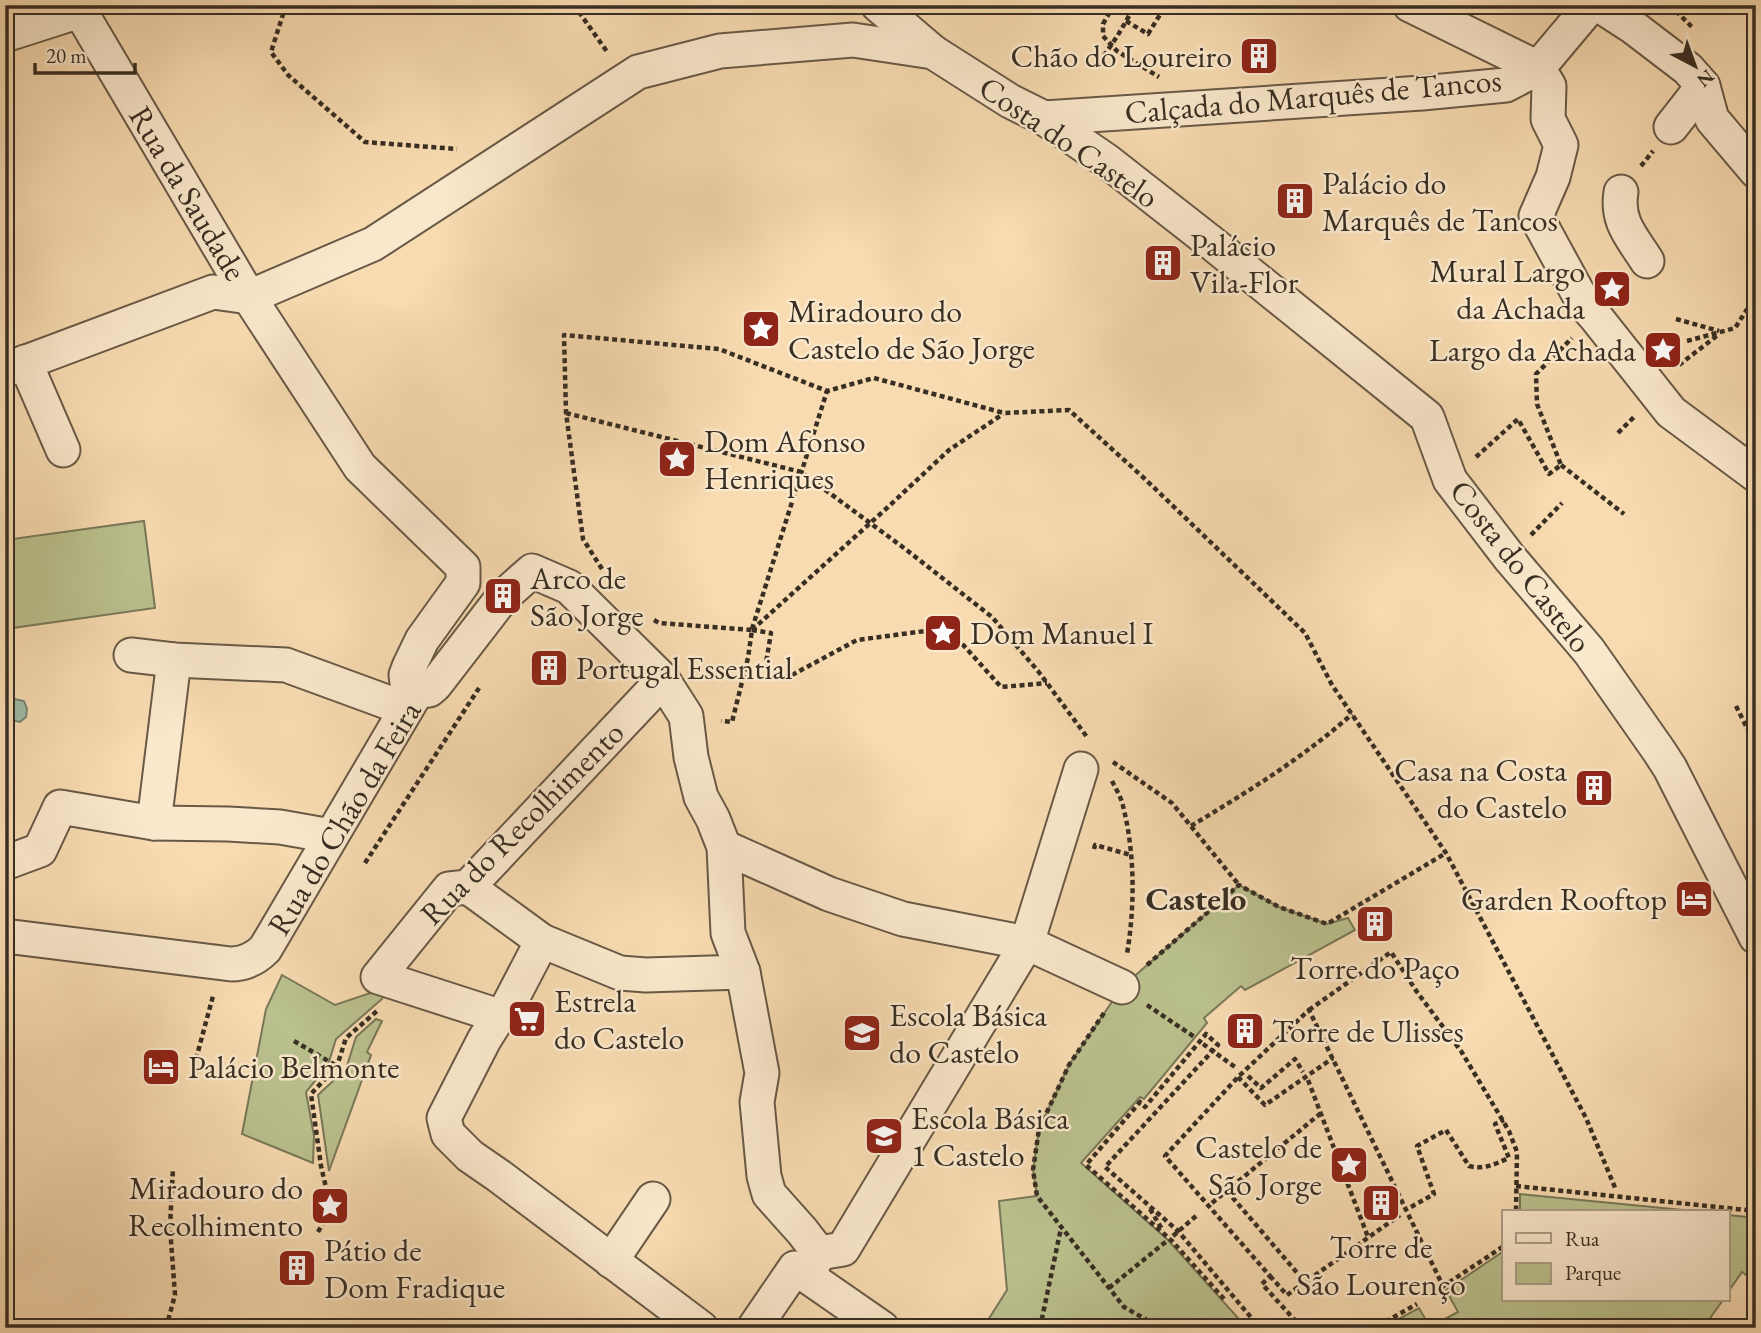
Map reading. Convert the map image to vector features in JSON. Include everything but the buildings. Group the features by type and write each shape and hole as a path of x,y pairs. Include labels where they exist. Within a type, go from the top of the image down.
{"street":[{"path":"878,5 933,52"},
{"path":"1410,5 1538,68 1549,86 1548,119 1561,145 1553,177 1536,216 1584,303 1671,412 1756,475"},
{"path":"1538,68 1591,5"},
{"path":"1599,5 1688,69 1703,86 1712,119 1756,171"},
{"name":"Rua da Saudade","path":"5,34 80,11 249,297"},
{"name":"Costa do Castelo","path":"249,297 373,244 638,72 720,51 853,40 933,52 1083,143 1162,203 1427,417 1450,480 1509,557 1589,651 1670,768 1756,937"},
{"name":"Calçada do Marquês de Tancos","path":"1044,118 1506,85 1538,68"},
{"path":"1671,127 1703,86"},
{"path":"1621,192 1619,206 1622,221 1647,261"},
{"path":"63,450 15,366 213,292 249,297 360,467 463,567 463,583 422,640 409,667 406,675 411,700 286,665 174,660 131,655"},
{"name":"Rua do Chão da Feira","path":"226,963 239,964 248,961 265,948 411,700 435,685 504,596 531,571 569,587 663,680"},
{"path":"154,822 174,660"},
{"path":"663,680 686,716 691,757 701,797 724,847 728,933 743,972 762,1073 757,1102 764,1176 769,1194 802,1231 813,1265 882,1328"},
{"name":"Rua do Recolhimento","path":"499,1016 379,977 449,889 468,887 663,680"},
{"path":"754,1328 795,1268 813,1265 843,1249 1027,943 1095,765"},
{"path":"5,863 40,850 60,807 154,822 279,827 331,836"},
{"path":"724,847 829,894 903,919 1027,943 1122,987"},
{"path":"468,887 541,942 620,973 646,975 743,972"},
{"path":"5,936 226,963"},
{"path":"541,942 506,1010 484,1040 444,1118 448,1134 470,1156 701,1328"},
{"path":"611,1261 653,1199"}],"path":[{"path":"286,5 271,52 288,75 365,142 461,149"},
{"path":"574,5 613,60"},
{"path":"1114,5 1103,24 1103,36 1107,42 1170,83"},
{"path":"1099,63 1133,7 1141,5"},
{"path":"1126,21 1148,34 1166,5"},
{"path":"1621,192 1671,127"},
{"path":"1687,341 1735,328 1756,297"},
{"path":"1746,312 1756,314"},
{"path":"1595,316 1536,373 1537,404 1561,465 1624,514"},
{"path":"1676,318 1722,332"},
{"path":"1679,365 1722,332"},
{"path":"603,570 583,539 566,413 564,335 719,349 827,391 874,378 1004,413 1069,410 1305,633 1332,685 1446,852 1586,1118 1616,1190"},
{"path":"686,716 732,722 752,630 827,391"},
{"path":"566,413 801,472 992,617"},
{"path":"752,630 949,450 1004,413"},
{"path":"1450,480 1518,419 1549,474 1561,465"},
{"path":"1509,557 1562,503"},
{"path":"646,616 659,623 771,633 765,669"},
{"path":"792,676 857,640 948,628 1001,687 1047,683"},
{"path":"365,863 483,682"},
{"path":"1736,706 1756,746"},
{"path":"1191,826 1285,766 1325,738 1352,714"},
{"path":"1095,765 1172,803 1238,885 1279,907 1327,924 1446,852"},
{"path":"1093,852 1095,845 1130,855"},
{"path":"1196,1038 1122,987 1238,885"},
{"path":"1400,1215 1287,1295 1163,1157 1238,1077 1309,1010 1391,952 1461,1051 1504,1120 1517,1152 1516,1210"},
{"path":"196,1059 226,963"},
{"path":"318,1232 331,1209 321,1166 311,1094 337,1066 346,1038 380,1009"},
{"path":"1309,1010 1442,1287 1502,1247"},
{"path":"1224,1299 1167,1237 1086,1164 1140,1102 1145,1107 1206,1034 1217,1045 1105,1167 1175,1234 1260,1328"},
{"path":"294,1041 337,1066"},
{"path":"1203,1044 1235,1067"},
{"path":"1238,1077 1265,1105 1333,1058"},
{"path":"1248,1076 1261,1088 1295,1059 1303,1072"},
{"path":"1308,1080 1368,1237"},
{"path":"1212,1203 1321,1114"},
{"path":"1411,1207 1434,1194 1417,1146 1446,1129 1469,1166 1486,1168 1509,1158 1495,1124 1504,1120"},
{"path":"166,1328 175,1295 170,1227 173,1168"},
{"path":"1516,1186 1756,1211"},
{"path":"1227,1191 1305,1282"},
{"path":"1148,1206 1167,1237"},
{"path":"1175,1234 1196,1216"},
{"path":"1040,1328 1062,1227"},
{"path":"1109,1288 1167,1237"},
{"path":"1270,1276 1262,1284 1302,1328"},
{"path":"1370,1328 1417,1304"}],"green space":[{"path":"144,521 155,608 5,629 5,540"},
{"path":"1239,885 1279,907 1327,924 1348,918 1355,930 1245,990 1241,986 1204,1018 1207,1023 1144,1099 1140,1097 1081,1163 1168,1240 1247,1328 983,1328 1007,1290 999,1201 1037,1196 1033,1170 1039,1129 1069,1065 1122,987"},
{"path":"282,975 335,1005 385,988 382,999 336,1039 328,1065 306,1092 314,1136 313,1163 242,1134 266,1009"},
{"path":"376,1019 382,1021 367,1052 371,1055 329,1171 318,1095 346,1069 356,1037"},
{"path":"1520,1194 1684,1210 1520,1210"},
{"path":"1730,1215 1756,1218 1756,1282 1742,1272 1730,1289"},
{"path":"1502,1252 1502,1302 1722,1302 1703,1328 1382,1328 1419,1308 1430,1327 1458,1312 1446,1290"}],"shaded area":[{"path":"5,697 24,701 26,717 20,722 5,719"}],"place":[{"name":"Chão do Loureiro","path":"1259,56"},
{"name":"Palácio do Marquês de Tancos","path":"1295,201"},
{"name":"Palácio Vila-Flor","path":"1163,263"},
{"name":"Mural Largo da Achada","path":"1612,289"},
{"name":"Miradouro do Castelo de São Jorge","path":"761,329"},
{"name":"Largo da Achada","path":"1663,350"},
{"name":"Dom Afonso Henriques","path":"677,459"},
{"name":"Arco de São Jorge","path":"503,596"},
{"name":"Dom Manuel I","path":"943,633"},
{"name":"Portugal Essential","path":"549,668"},
{"name":"Casa na Costa do Castelo","path":"1594,788"},
{"name":"Garden Rooftop","path":"1694,899"},
{"name":"Torre do Paço","path":"1375,924"},
{"name":"Estrela do Castelo","path":"527,1019"},
{"name":"Torre de Ulisses","path":"1245,1031"},
{"name":"Escola Básica do Castelo","path":"862,1033"},
{"name":"Palácio Belmonte","path":"161,1067"},
{"name":"Escola Básica 1 Castelo","path":"884,1136"},
{"name":"Castelo de São Jorge","path":"1349,1165"},
{"name":"Torre de São Lourenço","path":"1381,1203"},
{"name":"Miradouro do Recolhimento","path":"330,1206"},
{"name":"Pátio de Dom Fradique","path":"297,1268"}],"district":[{"name":"Castelo","path":"1196,898"}]}
